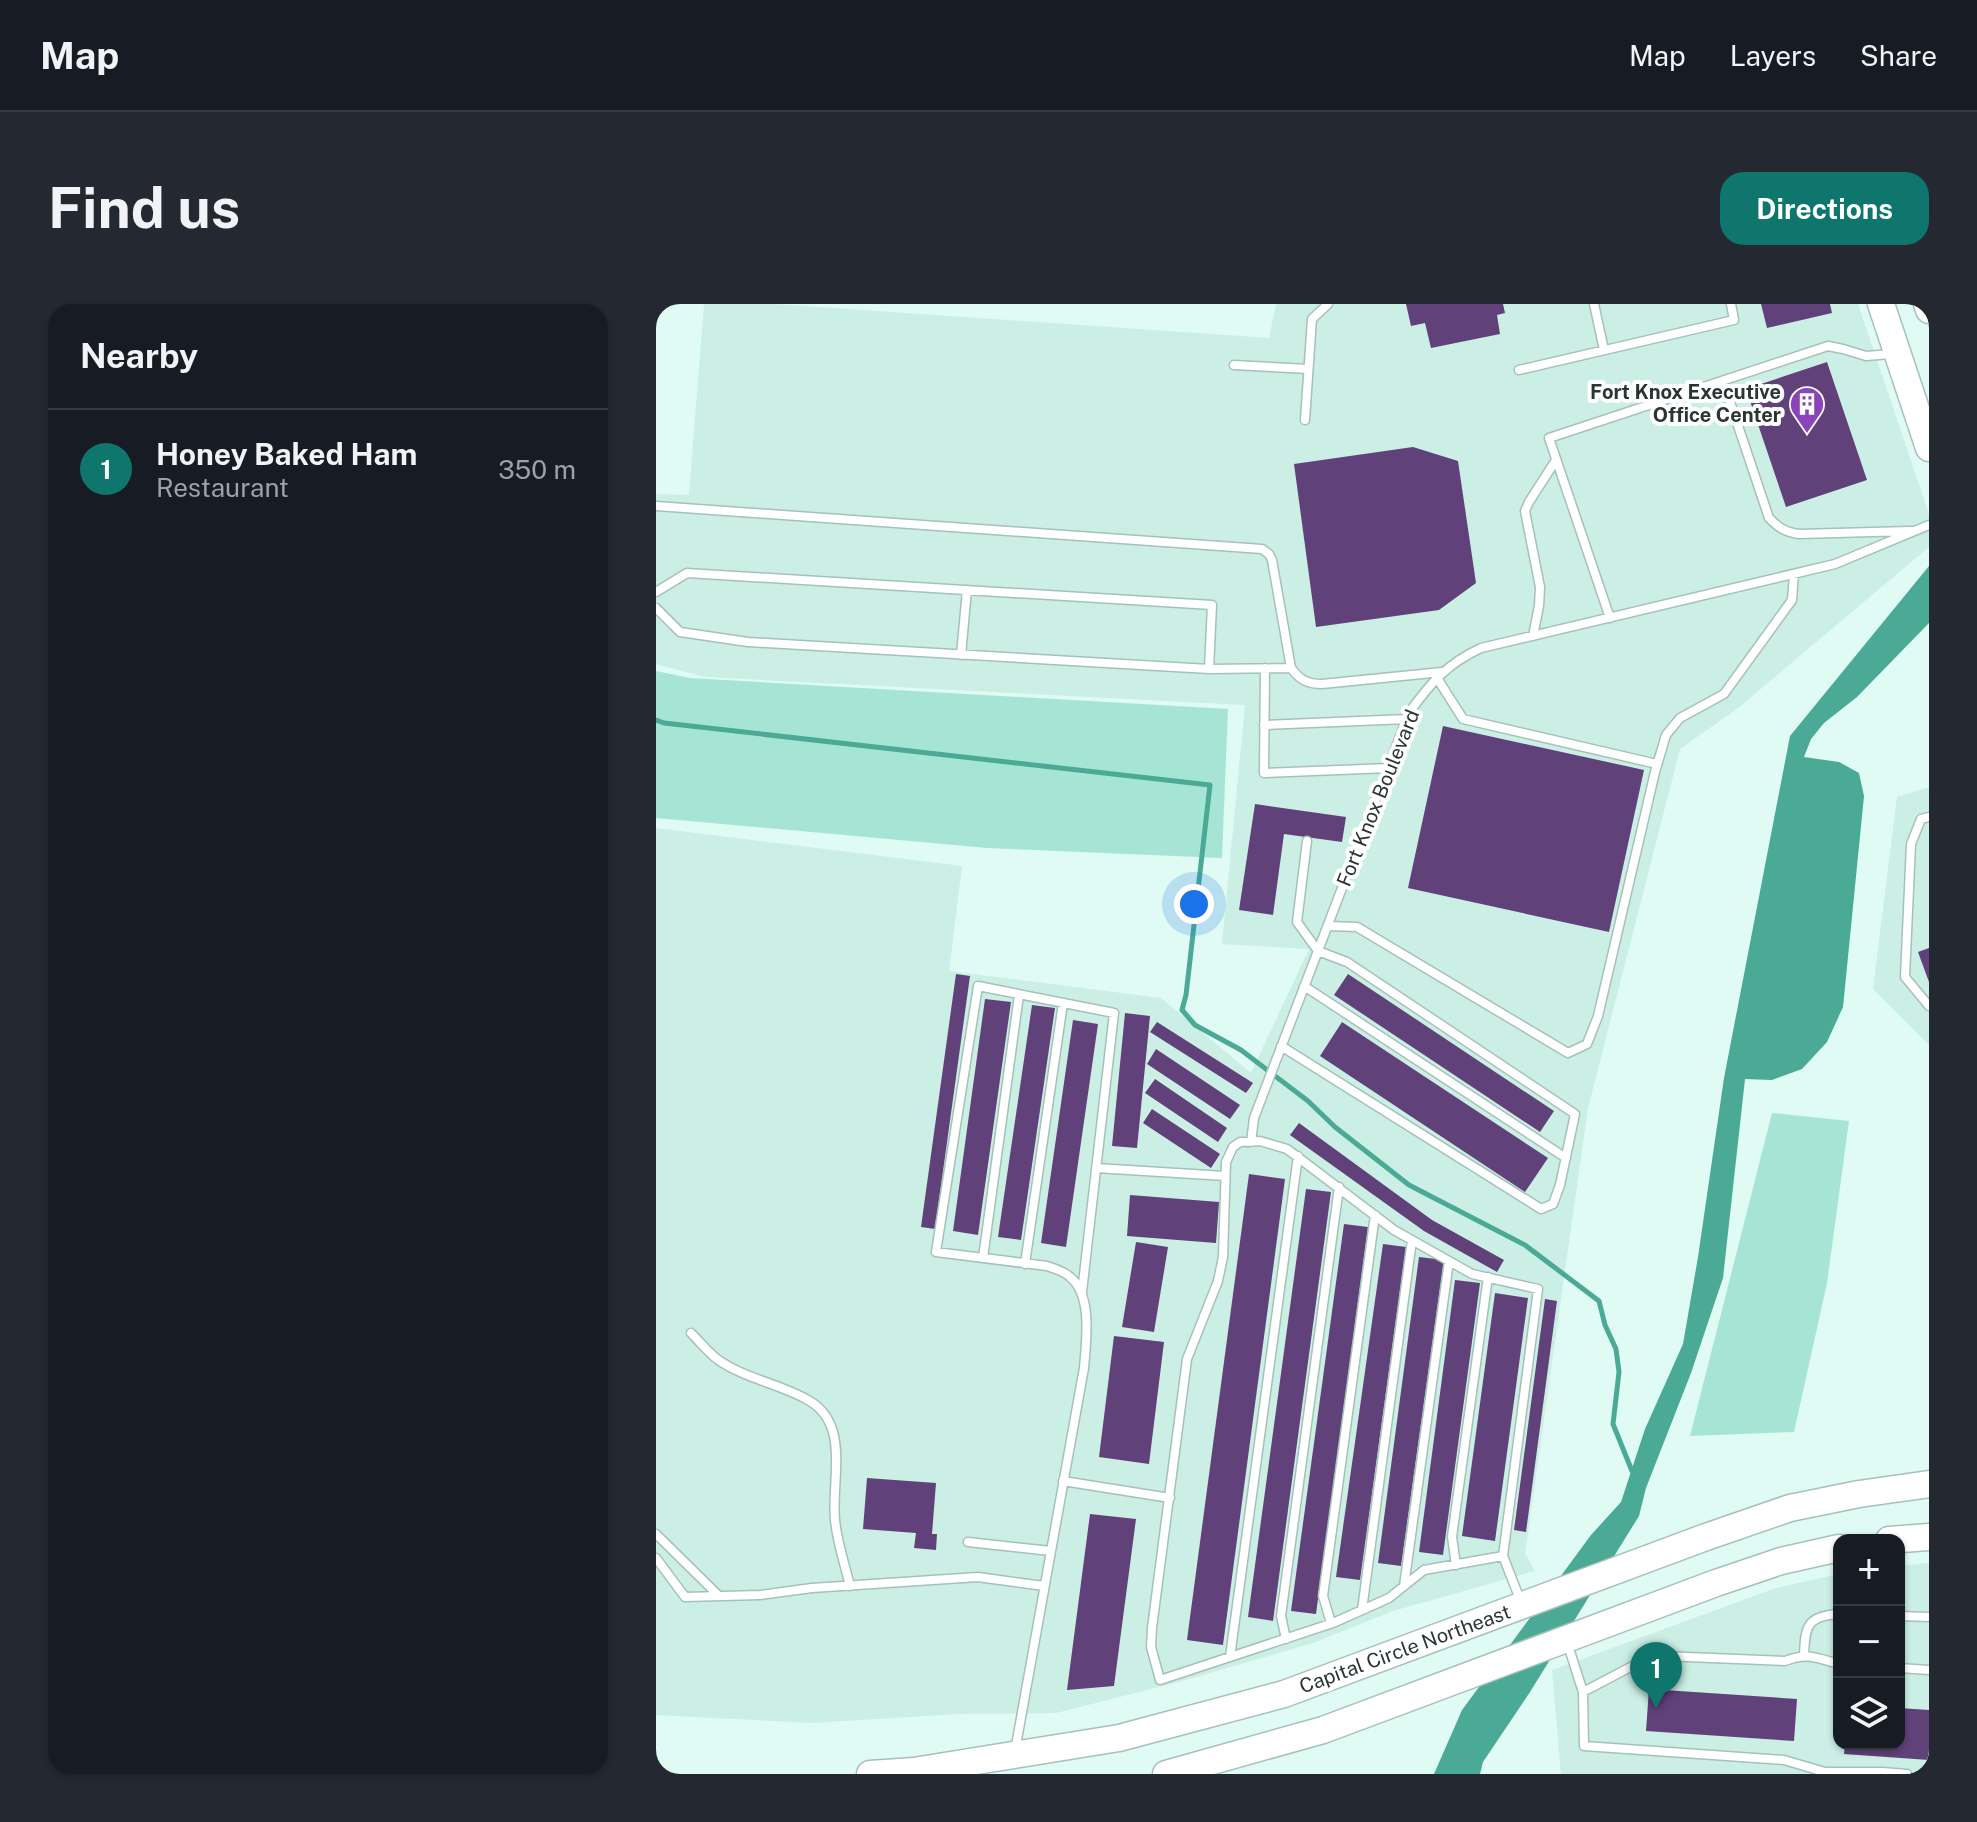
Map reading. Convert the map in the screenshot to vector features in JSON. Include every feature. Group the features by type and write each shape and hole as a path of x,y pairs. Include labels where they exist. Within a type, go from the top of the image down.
{"main road":[{"path":"1881,304 1929,448"},
{"path":"1927,304 1929,310"},
{"name":"Capital Circle Northeast","path":"870,1774 1013,1765 1284,1694 1790,1508 1927,1482"},
{"path":"1905,1539 1929,1537"},
{"path":"1166,1774 1323,1730 1781,1561 1833,1549"},
{"path":"1551,1595 1566,1638"},
{"path":"1522,1606 1537,1649"}],"lane":[{"path":"1305,420 1312,319 1328,304"},
{"path":"1594,304 1604,350"},
{"path":"1519,370 1734,320 1731,304"},
{"path":"1610,618 1549,438 1828,346 1866,356 1897,354"},
{"path":"1234,365 1308,369"},
{"path":"1723,381 1769,518 1779,529 1799,534 1915,531"},
{"path":"1533,636 1540,587 1525,511 1556,460"},
{"path":"656,506 1262,549 1272,560 1291,668 1299,679 1311,684 1440,675 1463,719 1657,764"},
{"name":"Fort Knox Boulevard","path":"1251,1142 1254,1118 1409,713 1440,675 1464,656 1481,648 1835,564 1929,525"},
{"path":"656,592 687,573 1212,605 1209,669"},
{"path":"1328,926 1357,927 1568,1053 1587,1044 1598,1016 1666,735 1680,718 1724,694 1792,600 1794,574"},
{"path":"961,655 967,590"},
{"path":"656,608 680,632 748,642 1209,669 1291,668"},
{"path":"1265,668 1264,773 1389,768"},
{"path":"1264,725 1407,719"},
{"path":"1929,817 1921,819 1911,844 1905,977 1929,1006"},
{"path":"1281,1046 1541,1209 1553,1204 1575,1114 1347,962 1318,951 1297,922 1307,841"},
{"path":"1013,1765 1084,1368 1086,1315 1082,1292 1114,1013 978,986 936,1252 1047,1266 1072,1278 1082,1292"},
{"path":"1304,986 1566,1158"},
{"path":"983,1258 1019,995"},
{"path":"1025,1264 1063,1003"},
{"path":"1503,1556 1424,1570 1389,1598 1331,1623 1160,1680 1151,1647 1152,1628 1187,1359 1221,1269 1226,1162 1233,1147 1240,1142 1260,1141 1287,1149 1394,1230 1472,1274 1538,1289 1503,1556 1522,1606"},
{"path":"1230,1657 1298,1156"},
{"path":"1096,1168 1225,1176"},
{"path":"1286,1639 1281,1616 1339,1187"},
{"path":"1331,1623 1323,1596 1375,1215"},
{"path":"1362,1610 1412,1240"},
{"path":"1404,1586 1449,1261"},
{"path":"1456,1565 1452,1537 1488,1277"},
{"path":"691,1333 718,1360 810,1401 825,1415 835,1441 835,1520 850,1586"},
{"path":"1063,1481 1170,1498"},
{"path":"656,1534 719,1596"},
{"path":"968,1542 1051,1551"},
{"path":"656,1558 685,1597 760,1595 812,1588 978,1577 1044,1586"},
{"path":"1804,1656 1808,1626 1821,1616 1833,1615"},
{"path":"1905,1616 1929,1617"},
{"path":"1566,1638 1583,1692 1584,1746 1784,1760 1825,1772 1907,1774"},
{"path":"1583,1692 1642,1661 1662,1656 1785,1661 1804,1656 1833,1662"},
{"path":"1905,1668 1929,1670"}],"shaded area":[{"path":"704,304 775,304 1269,338 1276,304 1858,304 1929,514 1929,547 1738,708 1680,749 1588,1108 1525,1554 1535,1571 1393,1611 1313,1643 1179,1682 1056,1713 958,1714 811,1723 656,1715 656,828 962,866 949,971 1161,998 1251,1073 1309,949 1222,944 1245,705 705,677 656,664 656,494 689,495"},
{"path":"1929,566 1929,623 1857,697 1824,723 1811,739 1804,757 1839,762 1859,773 1864,796 1843,1007 1827,1042 1802,1069 1772,1080 1745,1079 1723,1278 1691,1373 1646,1488 1639,1516 1483,1762 1480,1774 1434,1774 1462,1710 1591,1535 1621,1502 1645,1429 1683,1344 1724,1078 1790,736"},
{"path":"656,671 690,678 1228,709 1222,858 987,848 656,818"},
{"path":"1929,787 1929,1045 1873,989 1897,797"},
{"path":"1772,1113 1849,1121 1827,1283 1794,1432 1690,1436"},
{"path":"1929,1563 1929,1774 1561,1774 1552,1670 1776,1588 1833,1575 1833,1750 1905,1750 1905,1565"}],"building":[{"path":"1406,304 1503,304 1505,313 1497,315 1500,334 1431,348 1425,323 1411,326"},
{"path":"1761,304 1830,304 1832,313 1767,328"},
{"name":"Fort Knox Executive Office Center","path":"1827,362 1867,480 1786,507 1746,389"},
{"path":"1413,447 1458,461 1476,583 1439,610 1316,627 1294,464"},
{"path":"1443,726 1644,770 1609,932 1408,888"},
{"path":"1255,804 1346,817 1342,842 1284,834 1273,915 1239,910"},
{"path":"1929,948 1929,982 1918,952"},
{"path":"956,974 970,976 935,1229 921,1227"},
{"path":"1348,974 1554,1111 1540,1132 1334,995"},
{"path":"985,999 1011,1002 978,1235 953,1231"},
{"path":"1032,1005 1055,1008 1021,1240 998,1237"},
{"path":"1125,1013 1150,1016 1137,1148 1112,1146"},
{"path":"1073,1020 1098,1024 1066,1247 1041,1243"},
{"path":"1157,1022 1253,1083 1246,1093 1150,1032"},
{"path":"1342,1022 1548,1158 1525,1192 1320,1056"},
{"path":"1156,1049 1240,1105 1230,1119 1147,1064"},
{"path":"1155,1079 1227,1128 1218,1142 1145,1093"},
{"path":"1152,1109 1220,1154 1211,1168 1143,1123"},
{"path":"1299,1123 1432,1220 1504,1260 1497,1272 1424,1231 1290,1135"},
{"path":"1249,1174 1285,1179 1223,1645 1187,1640"},
{"path":"1306,1189 1331,1192 1273,1621 1248,1617"},
{"path":"1130,1195 1219,1202 1216,1243 1127,1236"},
{"path":"1344,1224 1368,1227 1316,1614 1291,1611"},
{"path":"1136,1242 1168,1247 1154,1332 1122,1327"},
{"path":"1383,1244 1406,1247 1360,1580 1336,1577"},
{"path":"1419,1257 1444,1260 1401,1566 1378,1563"},
{"path":"1455,1280 1480,1283 1443,1555 1419,1552"},
{"path":"1495,1293 1528,1298 1495,1541 1462,1536"},
{"path":"1545,1299 1557,1301 1526,1532 1514,1530"},
{"path":"1114,1336 1164,1342 1149,1464 1099,1457"},
{"path":"867,1478 936,1483 932,1534 937,1534 936,1550 914,1548 916,1533 863,1529"},
{"path":"1090,1514 1136,1519 1114,1686 1067,1690"},
{"path":"1649,1689 1797,1699 1794,1741 1646,1731"},
{"path":"1905,1708 1929,1710 1929,1760 1844,1754 1844,1750 1905,1750"}],"waterway":[{"path":"656,720 1210,785 1182,1010 1195,1025 1241,1050 1308,1101 1335,1127 1409,1185 1525,1245 1599,1301 1616,1349 1619,1372 1613,1424 1632,1471"}],"place":[{"name":"Fort Knox Executive Office Center","path":"1807,435"},
{"name":"Honey Baked Ham","path":"1656,1708"}]}
